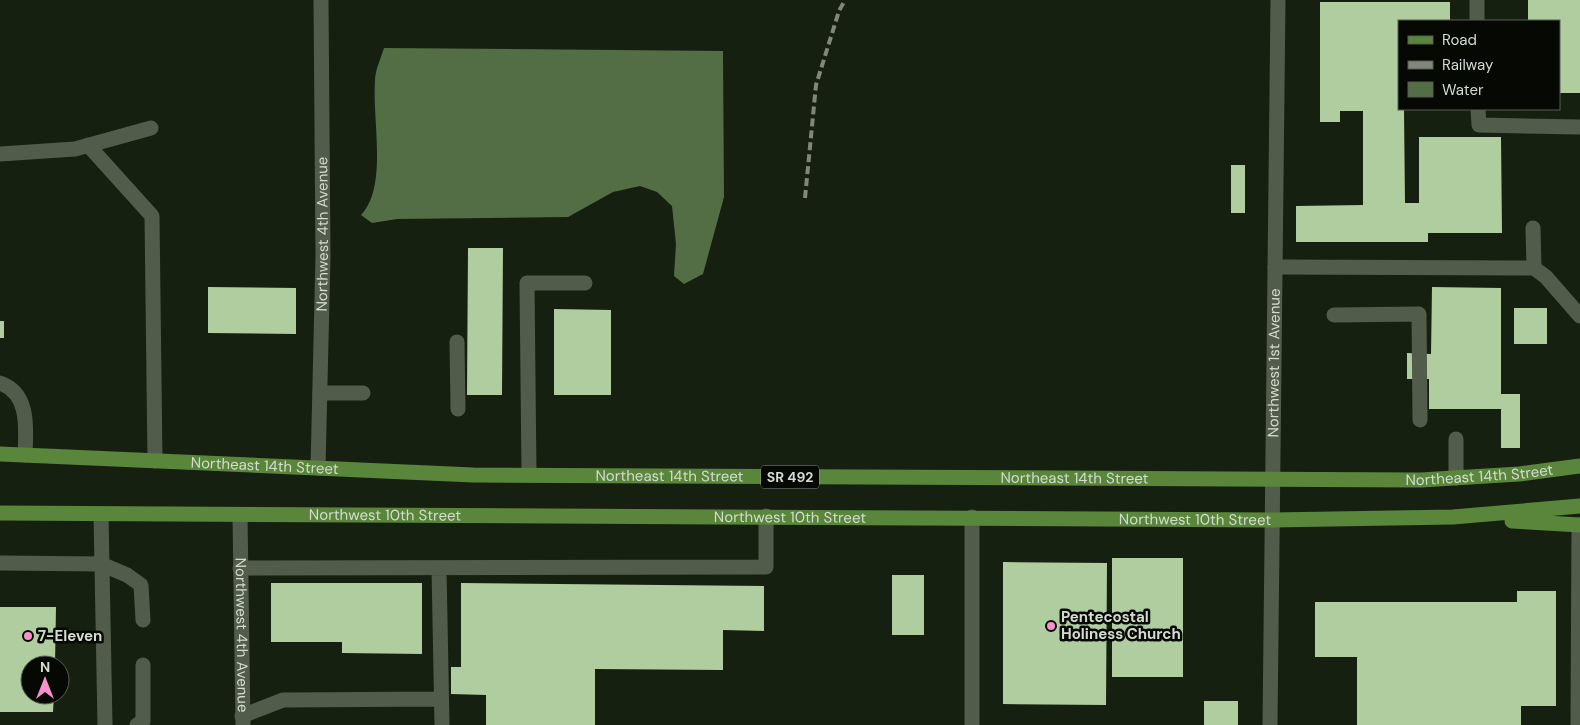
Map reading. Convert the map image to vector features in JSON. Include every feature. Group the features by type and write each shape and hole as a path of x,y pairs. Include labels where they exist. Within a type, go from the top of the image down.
{"main road":[{"name":"Northeast 14th Street","path":"0,454 529,476 1456,478 1519,474 1580,466"},
{"name":"Northwest 10th Street","path":"0,513 1272,520 1453,517 1580,506"},
{"path":"1453,517 1580,525"}],"street":[{"name":"Northwest 4th Avenue","path":"318,468 323,256 321,0"},
{"name":"Northwest 1st Avenue","path":"1270,725 1278,0"},
{"path":"1477,0 1477,20"},
{"path":"1478,110 1479,125 1580,127"},
{"path":"0,154 75,148 151,128"},
{"path":"88,145 152,216 155,461"},
{"path":"1533,228 1534,268"},
{"path":"1275,267 1534,268 1546,276 1580,316"},
{"path":"529,476 528,283 585,283"},
{"path":"1334,315 1419,314 1420,420"},
{"path":"457,342 458,409"},
{"path":"0,383 11,388 22,403 25,416 25,455"},
{"path":"320,393 363,393"},
{"path":"1456,439 1456,478"},
{"path":"101,514 105,725"},
{"name":"Northwest 4th Avenue","path":"240,515 242,720"},
{"path":"240,568 766,567 766,516"},
{"path":"972,517 972,725"},
{"path":"1578,725 1580,525"},
{"path":"0,563 101,564 126,575 141,585 143,620"},
{"path":"439,568 442,725"},
{"path":"138,725 143,721 143,665"},
{"path":"242,720 283,700 441,699"}],"water":[{"path":"384,48 723,51 724,197 703,274 684,284 674,276 676,244 672,206 657,192 640,186 613,192 568,217 397,219 372,223 361,215 369,203 377,170 375,77"}],"building":[{"path":"1528,0 1580,0 1580,93 1560,93 1560,20 1528,20"},
{"path":"1320,2 1450,2 1450,20 1398,20 1398,110 1404,110 1405,203 1419,203 1419,137 1501,137 1502,233 1428,233 1428,242 1296,242 1296,206 1363,205 1363,111 1340,111 1340,122 1320,122"},
{"path":"1231,165 1245,165 1245,213 1231,213"},
{"path":"468,248 503,248 502,395 467,395"},
{"path":"208,287 296,288 296,334 208,333"},
{"path":"1432,287 1501,288 1501,394 1520,394 1520,448 1501,448 1501,409 1429,409 1429,379 1407,379 1407,353 1431,354"},
{"path":"1514,308 1547,308 1547,344 1514,344"},
{"path":"554,309 611,310 611,395 554,395"},
{"path":"0,321 4,321 4,338 0,338"},
{"path":"1112,558 1183,558 1183,677 1112,677"},
{"path":"1003,562 1107,563 1106,705 1003,704"},
{"path":"892,575 924,575 924,635 892,635"},
{"path":"271,583 422,583 422,654 342,653 342,642 271,642"},
{"path":"461,583 764,586 764,631 723,630 723,670 595,669 595,725 486,725 486,695 451,694 451,667 461,667"},
{"path":"1517,591 1556,591 1556,706 1521,706 1521,725 1357,725 1357,657 1315,657 1315,602 1517,602"},
{"name":"7-Eleven","path":"0,607 56,607 55,655 20,655 20,705 53,705 53,712 0,712"},
{"path":"1204,701 1238,701 1238,725 1204,725"}],"railway":[{"path":"805,198 816,85 839,11 845,0"}],"place":[{"name":"Pentecostal Holiness Church","path":"1051,626"},
{"name":"7-Eleven","path":"28,636"}]}
